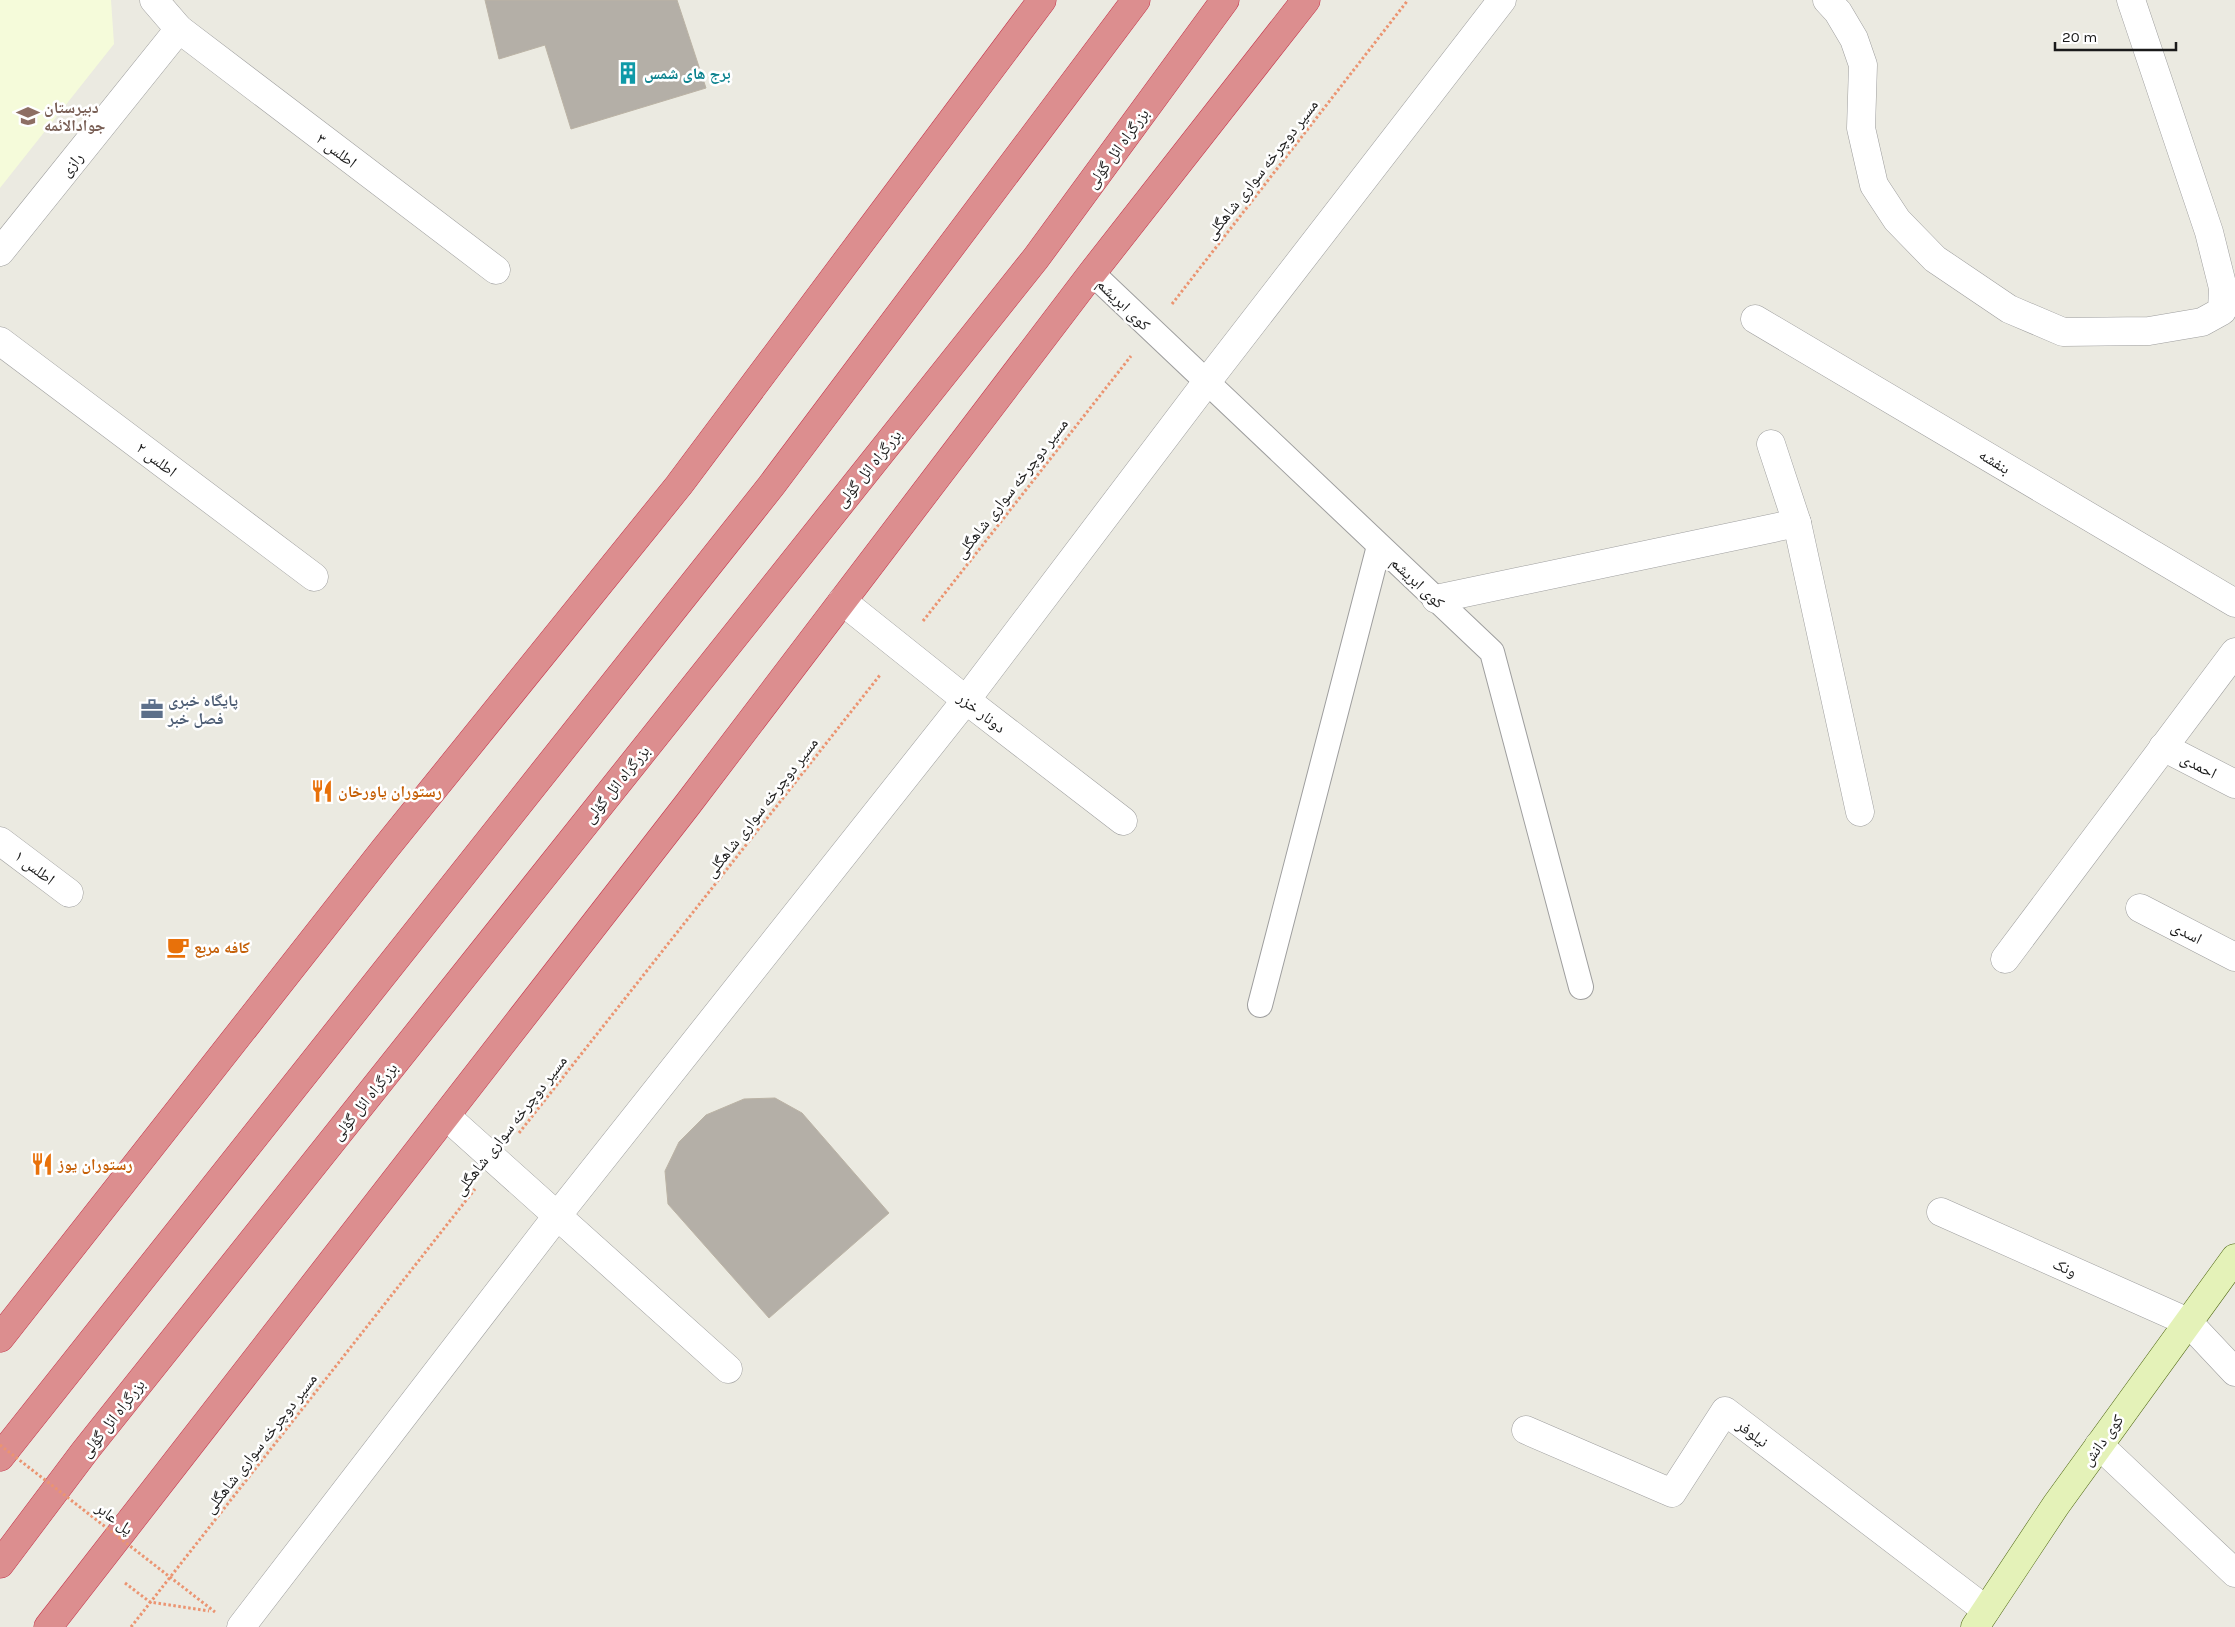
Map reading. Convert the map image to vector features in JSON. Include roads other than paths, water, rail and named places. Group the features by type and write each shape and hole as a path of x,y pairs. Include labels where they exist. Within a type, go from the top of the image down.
{"highway":[{"path":"0,1338 390,842 678,485 1042,0"},
{"path":"0,1457 771,486 1136,0"},
{"name":"بزرگراه ائل گؤلی","path":"0,1564 85,1451 1036,258 1225,0"},
{"path":"48,1627 446,1116 1092,273 1306,0"}],"street":[{"name":"اطلس ۳","path":"154,0 179,29 496,270"},
{"path":"241,1627 557,1216 966,700 1206,383 1502,0"},
{"path":"1827,0 1838,12 1854,39 1863,65 1860,128 1874,185 1897,220 1935,259 2009,310 2063,332 2149,331 2202,322 2222,311 2223,288 2209,232 2130,0"},
{"name":"رازی","path":"0,252 179,29"},
{"name":"بنفشه","path":"1756,319 2235,602"},
{"name":"اطلس ۲","path":"0,341 314,577"},
{"path":"1771,444 1797,523 1860,812"},
{"path":"1436,599 1797,523"},
{"name":"دونار خزر","path":"842,601 966,700 1123,821"},
{"path":"2005,959 2235,652"},
{"name":"احمدی","path":"2163,747 2235,784"},
{"name":"اطلس ۱","path":"0,841 69,893"},
{"name":"اسدی","path":"2140,908 2235,957"},
{"path":"446,1116 728,1370"},
{"name":"ونک","path":"1941,1212 2188,1322"},
{"name":"کوی دانش","path":"1980,1619 2056,1505 2235,1258"},
{"path":"2188,1322 2235,1372"},
{"name":"نیلوفر","path":"1526,1430 1672,1494 1725,1411 1980,1619"},
{"path":"2099,1445 2235,1572"}],"lane":[{"name":"کوی ابریشم","path":"1092,273 1151,331 1492,652 1581,987"},
{"path":"1260,1004 1379,546"}],"place":[{"name":"برج های شمس","path":"628,73"},
{"name":"دبیرستان جوادالائمه","path":"28,116"},
{"name":"پایگاه خبری فصل خبر","path":"152,709"},
{"name":"رستوران یاورخان","path":"322,791"},
{"name":"کافه مربع","path":"178,947"},
{"name":"رستوران یوز","path":"42,1164"}]}
